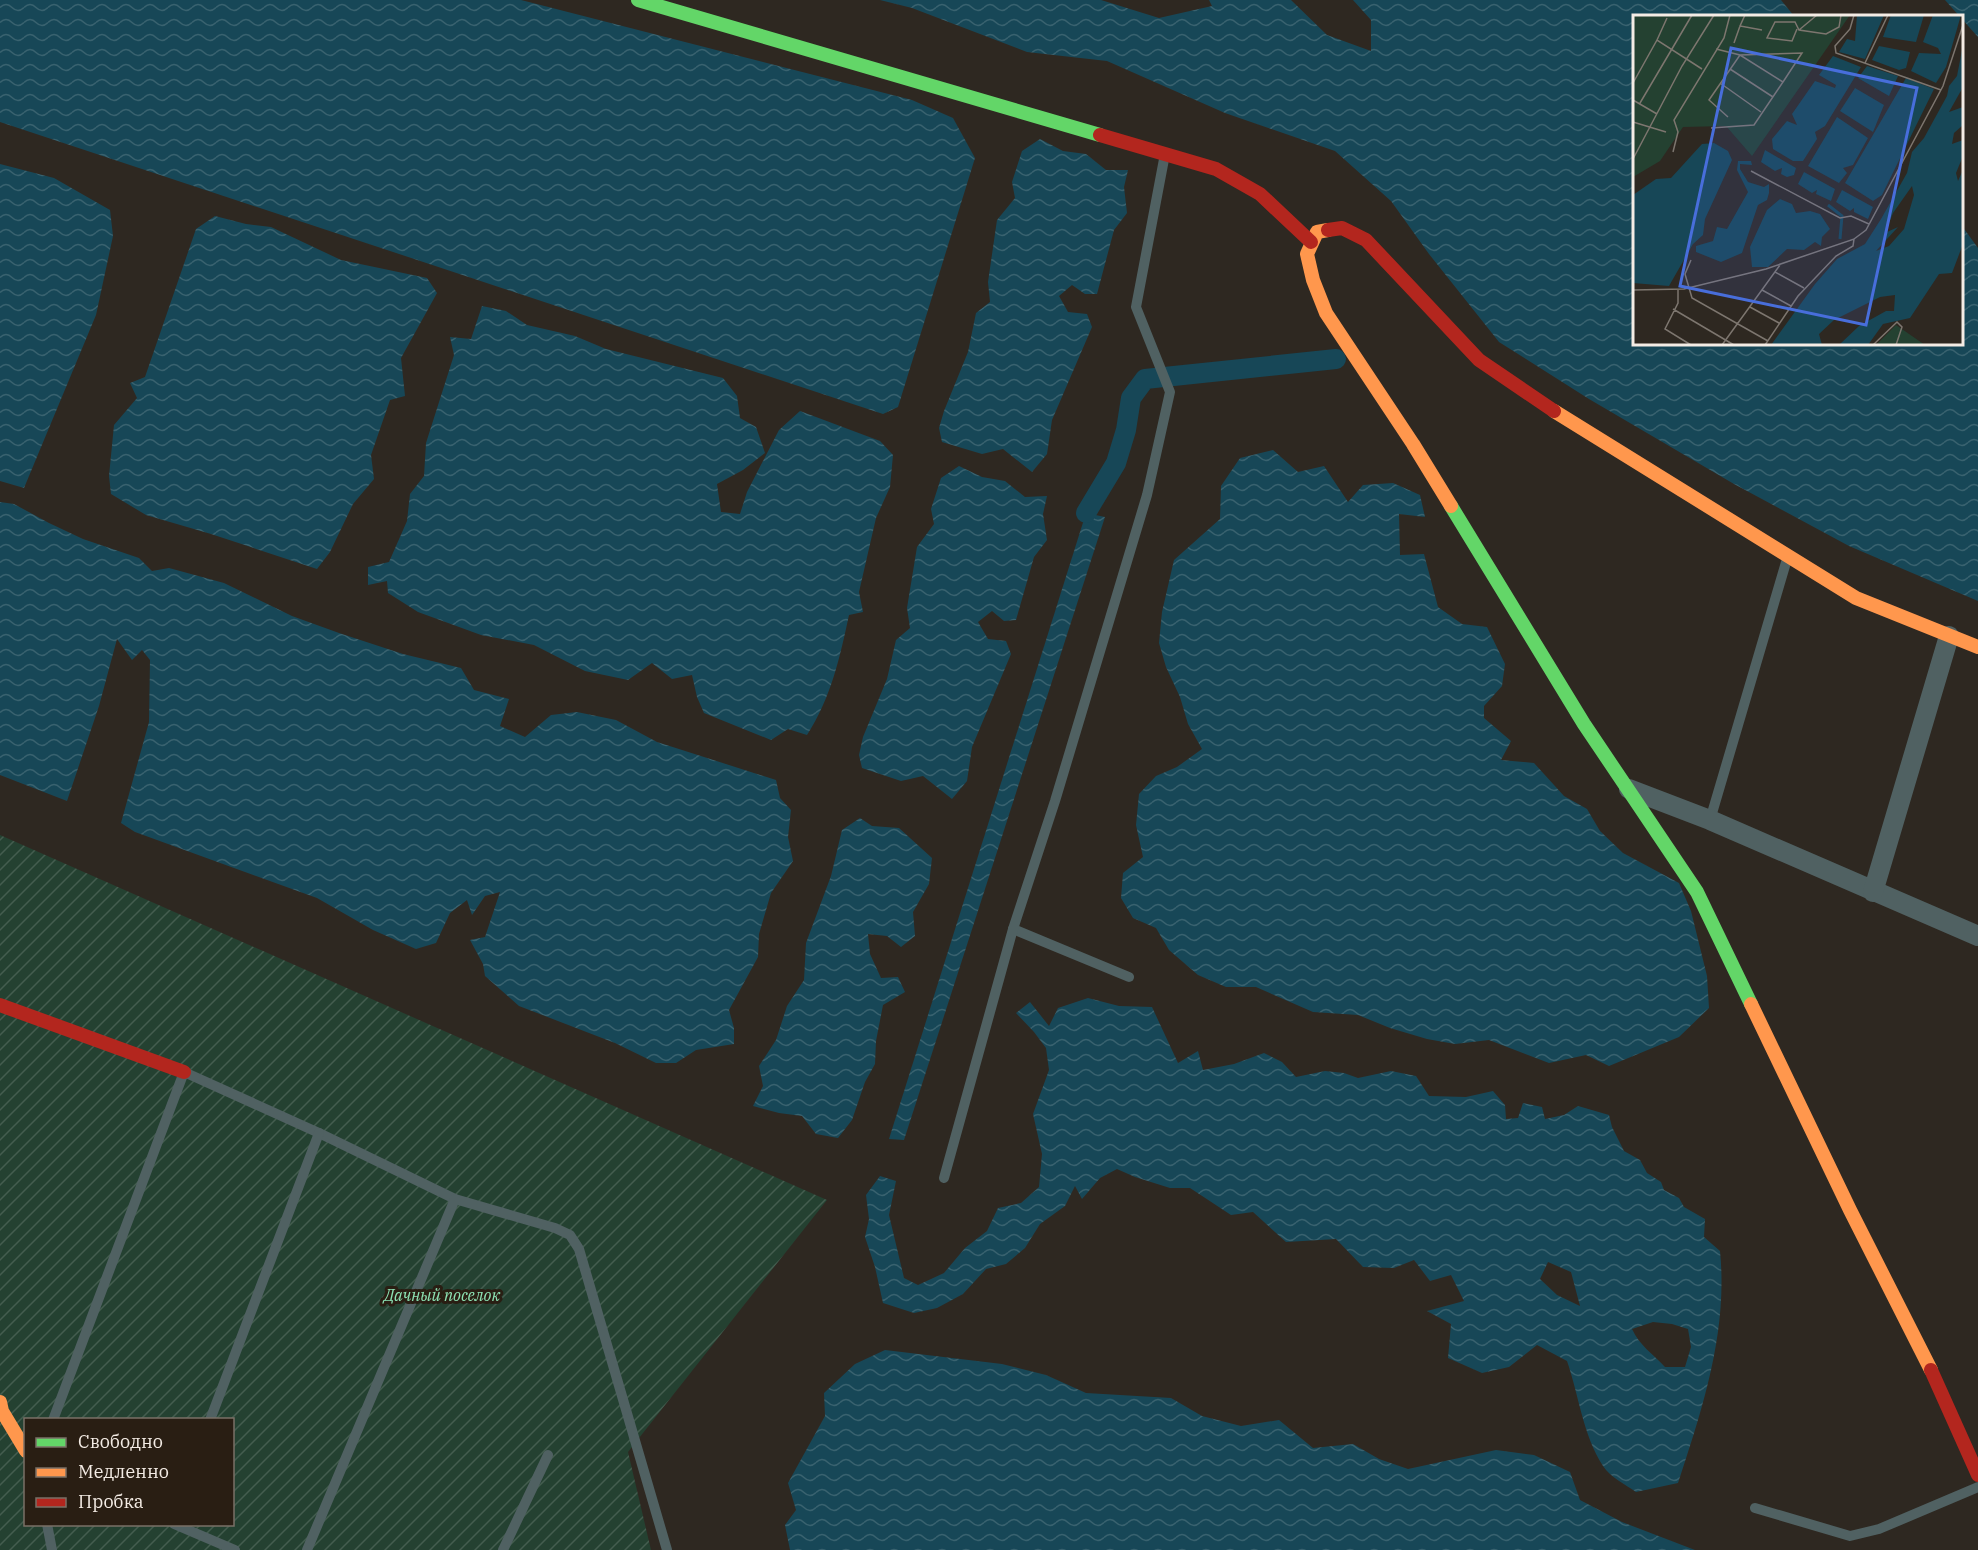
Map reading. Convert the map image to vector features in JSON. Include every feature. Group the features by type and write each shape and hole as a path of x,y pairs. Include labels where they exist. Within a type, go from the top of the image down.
{"street":[{"path":"638,0 1216,169 1260,194 1311,242"},
{"path":"1978,648 1856,598 1547,407 1479,360 1366,240 1342,228 1317,232 1307,254 1313,280 1326,313 1413,444 1584,724 1697,891 1850,1210 1938,1384 1978,1474"},
{"path":"1873,892 1949,636"},
{"path":"1629,789 1710,820 1978,936"},
{"path":"0,1005 184,1072"},
{"path":"0,1402 2,1411 24,1448"}],"lane":[{"path":"944,1178 1013,929 1055,801 1144,506 1170,392 1136,307 1166,154"},
{"path":"1710,820 1788,556"},
{"path":"1013,929 1129,977"},
{"path":"53,1418 184,1072 319,1133 454,1199 555,1228 570,1235 579,1250 667,1550"},
{"path":"210,1418 319,1133"},
{"path":"307,1550 454,1199"},
{"path":"503,1550 549,1455"},
{"path":"1755,1508 1850,1536 1879,1529 1978,1487"},
{"path":"47,1526 52,1550"},
{"path":"179,1526 235,1550"}],"green space":[{"name":"Дачный поселок","path":"0,835 827,1200 628,1452 651,1550 0,1550"}],"water":[{"path":"0,0 521,0 912,100 953,118 975,158 898,407 883,414 0,122"},
{"path":"880,0 1101,0 1159,18 1212,6 1209,0 1291,0 1327,35 1371,51 1371,20 1353,0 1781,0 1793,15 1633,15 1633,345 1963,345 1963,227 1978,248 1978,601 1849,546 1734,484 1589,399 1499,342 1429,254 1391,201 1335,151 1225,113 1107,61 1027,52 912,8"},
{"path":"1945,0 1978,0 1978,37 1963,20 1963,15 1958,15"},
{"path":"1040,139 1063,151 1086,154 1106,170 1128,170 1124,187 1127,213 1114,230 1097,294 1085,294 1072,285 1059,296 1068,312 1087,314 1092,327 1052,420 1047,454 1032,472 1003,449 982,454 942,442 939,428 968,352 976,313 990,302 988,282 997,220 1015,198 1012,182 1022,151"},
{"path":"0,164 54,178 110,210 113,236 96,315 24,488 0,481"},
{"path":"215,216 246,224 271,227 341,260 427,278 437,293 401,358 405,396 390,400 371,455 374,479 353,504 330,552 317,569 146,515 111,494 109,476 114,425 137,398 130,383 145,377 196,229"},
{"path":"482,306 506,311 527,325 575,336 606,349 723,378 737,396 740,418 756,427 765,453 743,470 717,484 721,512 740,514 747,492 779,430 800,411 880,441 893,455 890,487 876,518 859,592 863,612 849,615 828,692 807,735 788,729 771,740 704,713 697,697 692,675 672,679 652,663 628,680 585,671 534,645 481,635 418,612 388,593 387,581 368,585 368,567 389,562 407,521 410,494 424,476 426,443 454,355 450,337 471,339"},
{"path":"1273,450 1298,472 1324,466 1348,502 1363,485 1393,483 1420,495 1425,517 1399,514 1400,555 1424,554 1438,607 1462,624 1487,627 1505,664 1502,686 1484,706 1484,718 1511,741 1501,760 1534,763 1564,796 1587,809 1600,831 1623,853 1679,883 1691,911 1707,976 1709,1008 1679,1037 1609,1066 1586,1055 1549,1063 1489,1040 1455,1044 1427,1039 1358,1015 1313,1012 1256,987 1226,987 1198,975 1169,950 1156,928 1133,918 1121,898 1123,873 1143,857 1136,825 1139,794 1156,776 1177,767 1202,749 1188,724 1159,643 1162,612 1174,560 1220,519 1221,486 1240,458"},
{"path":"959,466 982,477 1005,481 1025,497 1047,496 1043,514 1047,540 1034,557 1016,620 1004,621 992,611 978,622 988,639 1006,641 1011,654 972,747 967,781 952,799 923,776 901,781 862,768 859,755 863,737 887,679 896,640 910,628 907,608 917,547 934,524 931,509 941,478"},
{"path":"0,502 14,504 83,539 139,558 152,571 169,568 224,583 292,616 339,633 403,654 461,668 474,690 509,699 500,726 525,737 551,715 577,712 616,720 657,742 776,780 780,798 791,810 788,837 793,861 771,893 759,934 758,957 729,1010 734,1028 734,1044 696,1050 676,1063 656,1063 615,1043 519,1006 485,976 483,964 470,940 485,937 500,892 485,896 472,915 467,900 450,913 436,943 416,949 373,930 317,898 135,832 121,823 149,722 150,660 142,650 132,660 117,639 99,706 67,801 0,775"},
{"path":"1086,513 1105,517 904,1140 889,1139"},
{"path":"860,818 872,826 899,828 932,858 929,884 913,912 915,936 901,947 887,936 868,934 870,954 881,978 898,977 905,992 883,1005 876,1041 875,1064 865,1082 852,1120 838,1138 816,1134 802,1116 753,1106 763,1086 759,1066 776,1040 787,1006 804,980 806,943 831,876 842,830"},
{"path":"1088,998 1119,1006 1152,1007 1178,1063 1198,1051 1203,1070 1234,1064 1264,1053 1282,1062 1296,1077 1325,1071 1344,1073 1358,1078 1391,1071 1416,1076 1429,1096 1466,1097 1493,1091 1505,1105 1506,1119 1518,1118 1523,1103 1542,1107 1545,1119 1564,1115 1578,1106 1609,1115 1612,1127 1624,1151 1640,1160 1647,1173 1661,1182 1664,1190 1679,1198 1684,1207 1705,1219 1704,1237 1720,1251 1722,1281 1717,1340 1704,1397 1678,1483 1636,1492 1606,1470 1591,1441 1567,1361 1537,1345 1509,1367 1482,1373 1448,1358 1451,1324 1427,1311 1464,1301 1451,1275 1430,1281 1414,1260 1394,1268 1363,1267 1336,1239 1286,1242 1253,1212 1231,1215 1190,1188 1170,1188 1117,1169 1100,1178 1082,1199 1075,1186 1065,1206 1040,1224 1025,1248 1006,1264 986,1269 963,1294 937,1308 914,1313 883,1303 865,1237 869,1219 866,1195 880,1176 896,1181 889,1215 904,1278 918,1285 944,1273 965,1248 987,1231 998,1208 1021,1203 1039,1187 1042,1154 1033,1114 1049,1070 1046,1048 1016,1013 1030,1002 1049,1026 1058,1008","holes":["1548,1262 1571,1272 1580,1306 1557,1295 1540,1279","1653,1322 1688,1329 1691,1347 1685,1367 1665,1367 1639,1340 1632,1329"]},
{"path":"885,1350 1002,1364 1046,1375 1086,1393 1171,1398 1202,1416 1241,1426 1279,1420 1313,1448 1353,1444 1379,1459 1408,1469 1496,1450 1534,1455 1570,1472 1580,1500 1622,1522 1695,1550 790,1550 785,1525 796,1510 788,1483 825,1416 824,1393 855,1364"}],"waterway":[{"path":"1086,513 1116,463 1126,430 1131,398 1145,379 1336,359"}],"traffic: fast":[{"path":"638,0 1100,135"},
{"path":"1451,506 1584,724 1697,892 1751,1004"}],"traffic: slow":[{"path":"1328,230 1317,232 1307,254 1313,280 1326,313 1413,444 1451,506"},
{"path":"1554,411 1856,598 1978,647"},
{"path":"1751,1004 1850,1210 1931,1370"},
{"path":"0,1402 2,1411 24,1448"}],"traffic: jam":[{"path":"1100,135 1216,169 1260,194 1311,242"},
{"path":"1328,230 1342,228 1366,240 1479,360 1554,411"},
{"path":"0,1005 184,1072"},
{"path":"1931,1370 1978,1475"}]}
